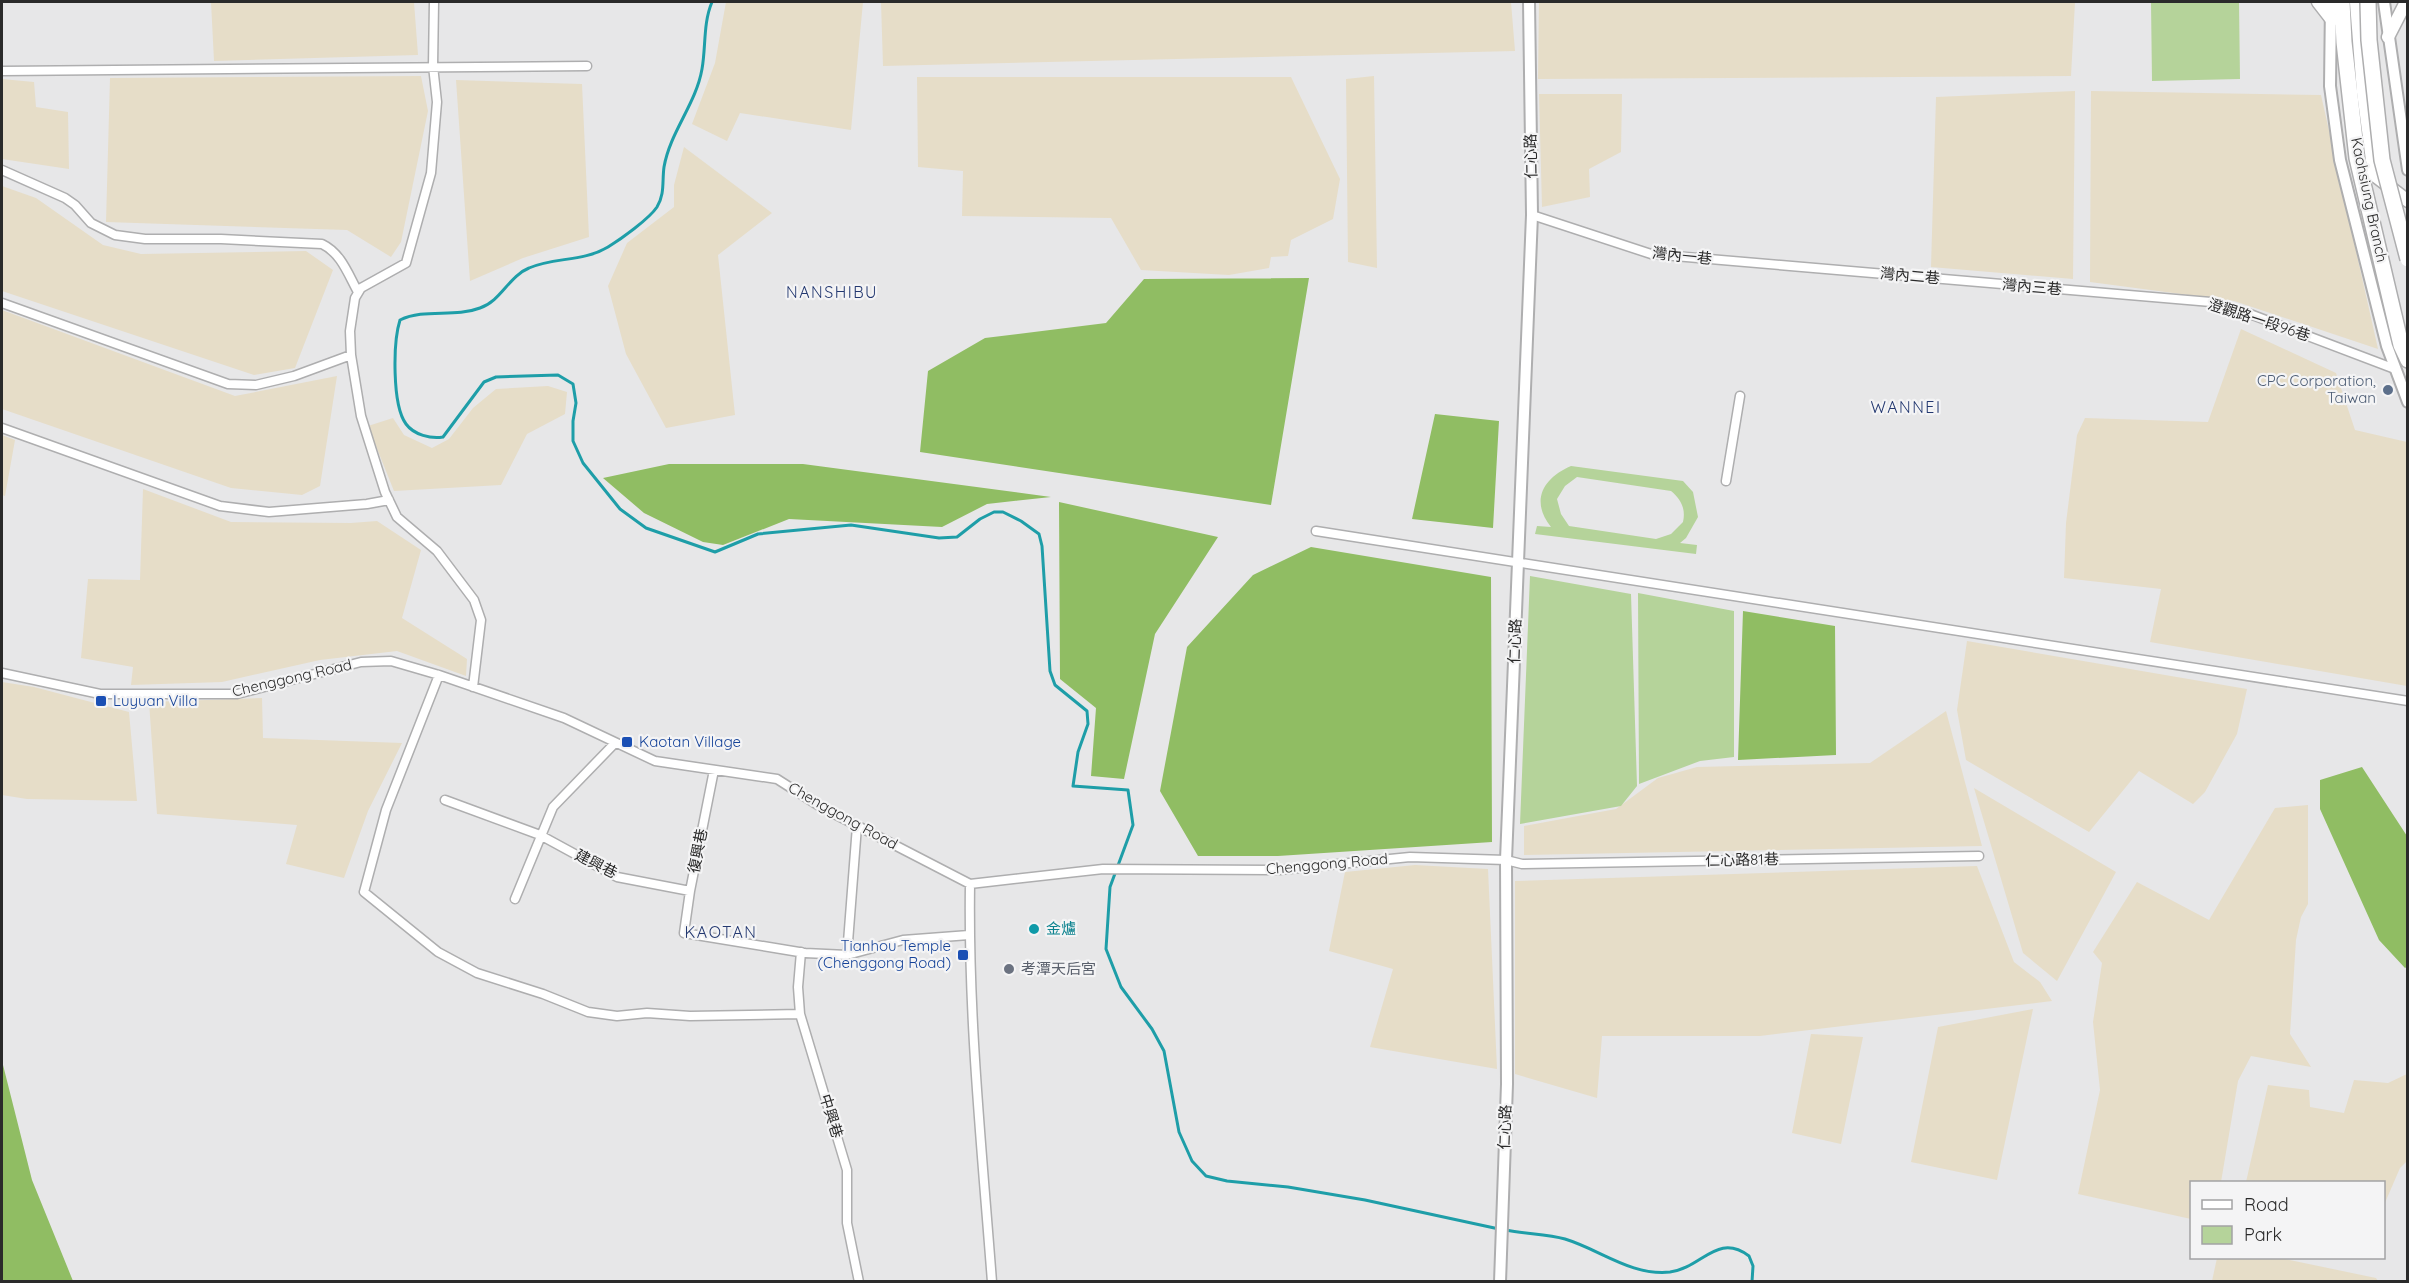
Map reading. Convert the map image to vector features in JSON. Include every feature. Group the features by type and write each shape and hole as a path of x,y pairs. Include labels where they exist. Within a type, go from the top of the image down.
{"highway":[{"name":"Kaohsiung Branch","path":"2342,2 2344,42 2357,158 2401,345 2401,364"},
{"name":"Kaohsiung Branch","path":"2368,2 2369,40 2382,160 2408,259"}],"main road":[{"path":"2318,2 2332,20"},
{"path":"2356,2 2363,92 2374,175 2408,201"},
{"path":"2388,37 2406,2"}],"street":[{"path":"434,2 433,66 437,102 431,173 406,263 361,288 355,297 350,331 351,355 361,416 389,500 397,517 437,551 474,600 481,620 473,687"},
{"name":"仁心路","path":"1500,1281 1507,1084 1506,860 1532,215 1529,2"},
{"path":"2331,2 2330,86 2340,160 2386,346 2401,364 2408,402"},
{"path":"2384,2 2408,170"},
{"path":"2,71 586,66"},
{"path":"2,170 65,198 91,223 115,235 145,239 221,238 322,244 332,249 341,260 358,292"},
{"name":"灣內一巷","path":"1532,215 1651,254 1837,270"},
{"name":"灣內二巷","path":"1837,270 1983,283"},
{"name":"灣內三巷","path":"1983,283 2082,291"},
{"name":"澄觀路一段96巷","path":"2082,291 2211,302 2401,364"},
{"path":"2,303 228,384 256,385 294,376 351,355"},
{"path":"1726,481 1740,396"},
{"path":"2,428 220,506 269,512 389,500"},
{"path":"1316,531 2408,701"},
{"name":"Chenggong Road","path":"2,674 100,694 237,694 361,662 391,661 564,718 655,761 777,779 821,807 970,884 1103,869 1279,870 1410,857 1506,860"},
{"path":"439,675 386,810 364,892 438,952 467,968 588,1012 617,1016 647,1013 690,1016 800,1014"},
{"path":"515,899 540,835 554,807 615,743"},
{"name":"復興巷","path":"714,770 684,933 801,952"},
{"name":"建興巷","path":"445,800 540,835 616,877 690,891"},
{"path":"847,955 857,826"},
{"name":"仁心路81巷","path":"1506,860 1522,864 1979,856"},
{"path":"970,884 969,934 992,1281"},
{"path":"801,952 847,955 903,940 969,934"},
{"name":"中興巷","path":"801,952 798,987 800,1014 847,1170 847,1223 859,1281"}],"shaded area":[{"path":"211,2 414,2 418,55 214,61"},
{"path":"726,2 863,2 851,130 740,113 727,141 692,124 715,63"},
{"path":"881,2 1511,2 1515,51 883,66"},
{"path":"1539,2 2075,2 2071,76 1538,79"},
{"path":"421,76 428,111 401,242 391,257 347,230 106,222 110,78"},
{"path":"1374,76 1377,268 1348,262 1346,79"},
{"path":"917,77 1291,77 1340,179 1333,219 1291,240 1288,256 1271,257 1269,268 1229,275 1141,270 1111,218 962,216 963,171 918,167"},
{"path":"2,79 34,82 36,107 68,112 69,169 2,159"},
{"path":"456,80 582,84 589,237 523,258 470,281"},
{"path":"2075,91 2073,279 1931,267 1936,97"},
{"path":"2091,91 2321,95 2378,349 2234,301 2090,282"},
{"path":"1539,94 1622,94 1621,152 1589,169 1590,197 1542,207"},
{"path":"684,147 772,213 718,255 735,415 666,428 626,354 608,286 627,243 674,207 674,185"},
{"path":"2,186 36,198 103,245 141,254 306,251 333,270 295,368 254,375 2,291"},
{"path":"2,310 235,396 337,376 320,486 302,495 231,488 2,409"},
{"path":"2241,329 2336,373 2355,430 2407,442 2407,686 2150,642 2161,589 2064,578 2066,523 2077,435 2085,418 2208,422"},
{"path":"548,386 567,392 565,414 527,434 501,485 394,491 368,426 393,418 404,435 432,448 449,439 473,408 496,389"},
{"path":"2,435 15,440 5,496 2,495"},
{"path":"143,489 231,522 351,523 377,521 421,550 402,618 467,659 466,676 397,651 320,660 222,682 131,685 133,667 81,658 88,579 140,580"},
{"path":"1967,641 2247,689 2237,734 2205,792 2193,804 2139,771 2089,832 1966,760 1957,710"},
{"path":"2,682 34,687 129,712 137,801 27,799 2,795"},
{"path":"262,698 263,738 402,743 368,811 344,878 286,864 297,825 157,814 149,702"},
{"path":"1946,711 1982,846 1524,855 1524,826 1616,809 1658,778 1697,767 1870,763"},
{"path":"1974,788 2116,872 2057,981 2023,953"},
{"path":"2308,805 2308,904 2301,917 2296,940 2290,1034 2311,1067 2251,1056 2238,1081 2221,1181 2190,1181 2190,1219 2078,1194 2100,1090 2093,1022 2102,963 2093,952 2137,882 2209,920 2275,808"},
{"path":"1415,865 1488,869 1497,1069 1370,1047 1393,969 1329,951 1345,872"},
{"path":"1977,866 2014,962 2040,982 2052,1001 1760,1036 1602,1036 1597,1098 1515,1074 1515,881"},
{"path":"2033,1009 1997,1180 1911,1162 1938,1027"},
{"path":"1811,1034 1863,1037 1841,1144 1792,1133"},
{"path":"2407,1074 2407,1161 2400,1168 2385,1203 2385,1181 2246,1181 2268,1085 2309,1090 2310,1107 2344,1113 2354,1080 2388,1083"},
{"path":"2217,1259 2285,1259 2376,1278 2378,1281 2212,1281"}],"green space":[{"path":"2151,2 2239,2 2240,79 2152,81"},
{"path":"1309,278 1271,505 920,452 928,371 985,338 1106,323 1144,279"},
{"path":"1435,414 1499,421 1493,528 1412,519"},
{"path":"669,464 803,464 1051,497 987,504 942,527 789,519 723,545 703,542 644,513 603,478"},
{"path":"1571,466 1683,481 1693,492 1698,517 1686,538 1680,543 1697,545 1696,554 1535,534 1537,526 1551,527 1541,508 1541,499 1547,484 1561,471","holes":["1577,477 1671,491 1682,505 1683,522 1671,534 1656,539 1569,526 1561,514 1557,499 1565,486"]},
{"path":"1059,502 1218,537 1155,634 1124,779 1091,776 1096,708 1060,679"},
{"path":"1311,547 1491,577 1492,842 1278,856 1198,856 1160,791 1187,647 1253,575"},
{"path":"1530,576 1631,594 1637,786 1621,806 1520,824"},
{"path":"1638,593 1734,611 1734,757 1700,761 1639,784"},
{"path":"1743,611 1835,626 1836,755 1738,760"},
{"path":"2362,767 2407,836 2408,966 2405,968 2379,940 2320,809 2320,780"},
{"path":"2,1061 32,1180 73,1281 2,1281"}],"waterway":[{"path":"712,2 707,18 699,82 667,154 662,192 657,207 634,228 598,252 548,262 522,272 487,305 470,311 419,314 400,320 396,343 395,373 398,403 406,424 413,431 423,435 443,437 484,382 496,377 558,375 573,384 576,403 573,441 583,463 620,509 646,528 715,552 758,534 851,525 939,538 957,537 980,519 994,512 1003,512 1039,534 1042,546 1050,671 1055,685 1087,711 1088,724 1078,752 1073,786 1128,790 1133,825 1110,887 1106,949 1121,987 1152,1029 1164,1051 1179,1132 1192,1161 1206,1176 1227,1181 1288,1187 1365,1200 1499,1229"},
{"path":"1506,1230 1565,1239 1629,1266 1656,1272 1681,1269 1718,1249 1738,1250 1749,1256 1753,1266 1752,1282"}],"place":[{"name":"CPC Corporation, Taiwan","path":"2388,390"},
{"name":"Luyuan Villa","path":"101,701"},
{"name":"Kaotan Village","path":"627,742"},
{"name":"金爐","path":"1034,929"},
{"name":"Tianhou Temple (Chenggong Road)","path":"963,955"},
{"name":"考潭天后宮","path":"1009,969"}],"district":[{"name":"NANSHIBU","path":"832,292"},
{"name":"WANNEI","path":"1906,407"},
{"name":"KAOTAN","path":"721,932"}]}
